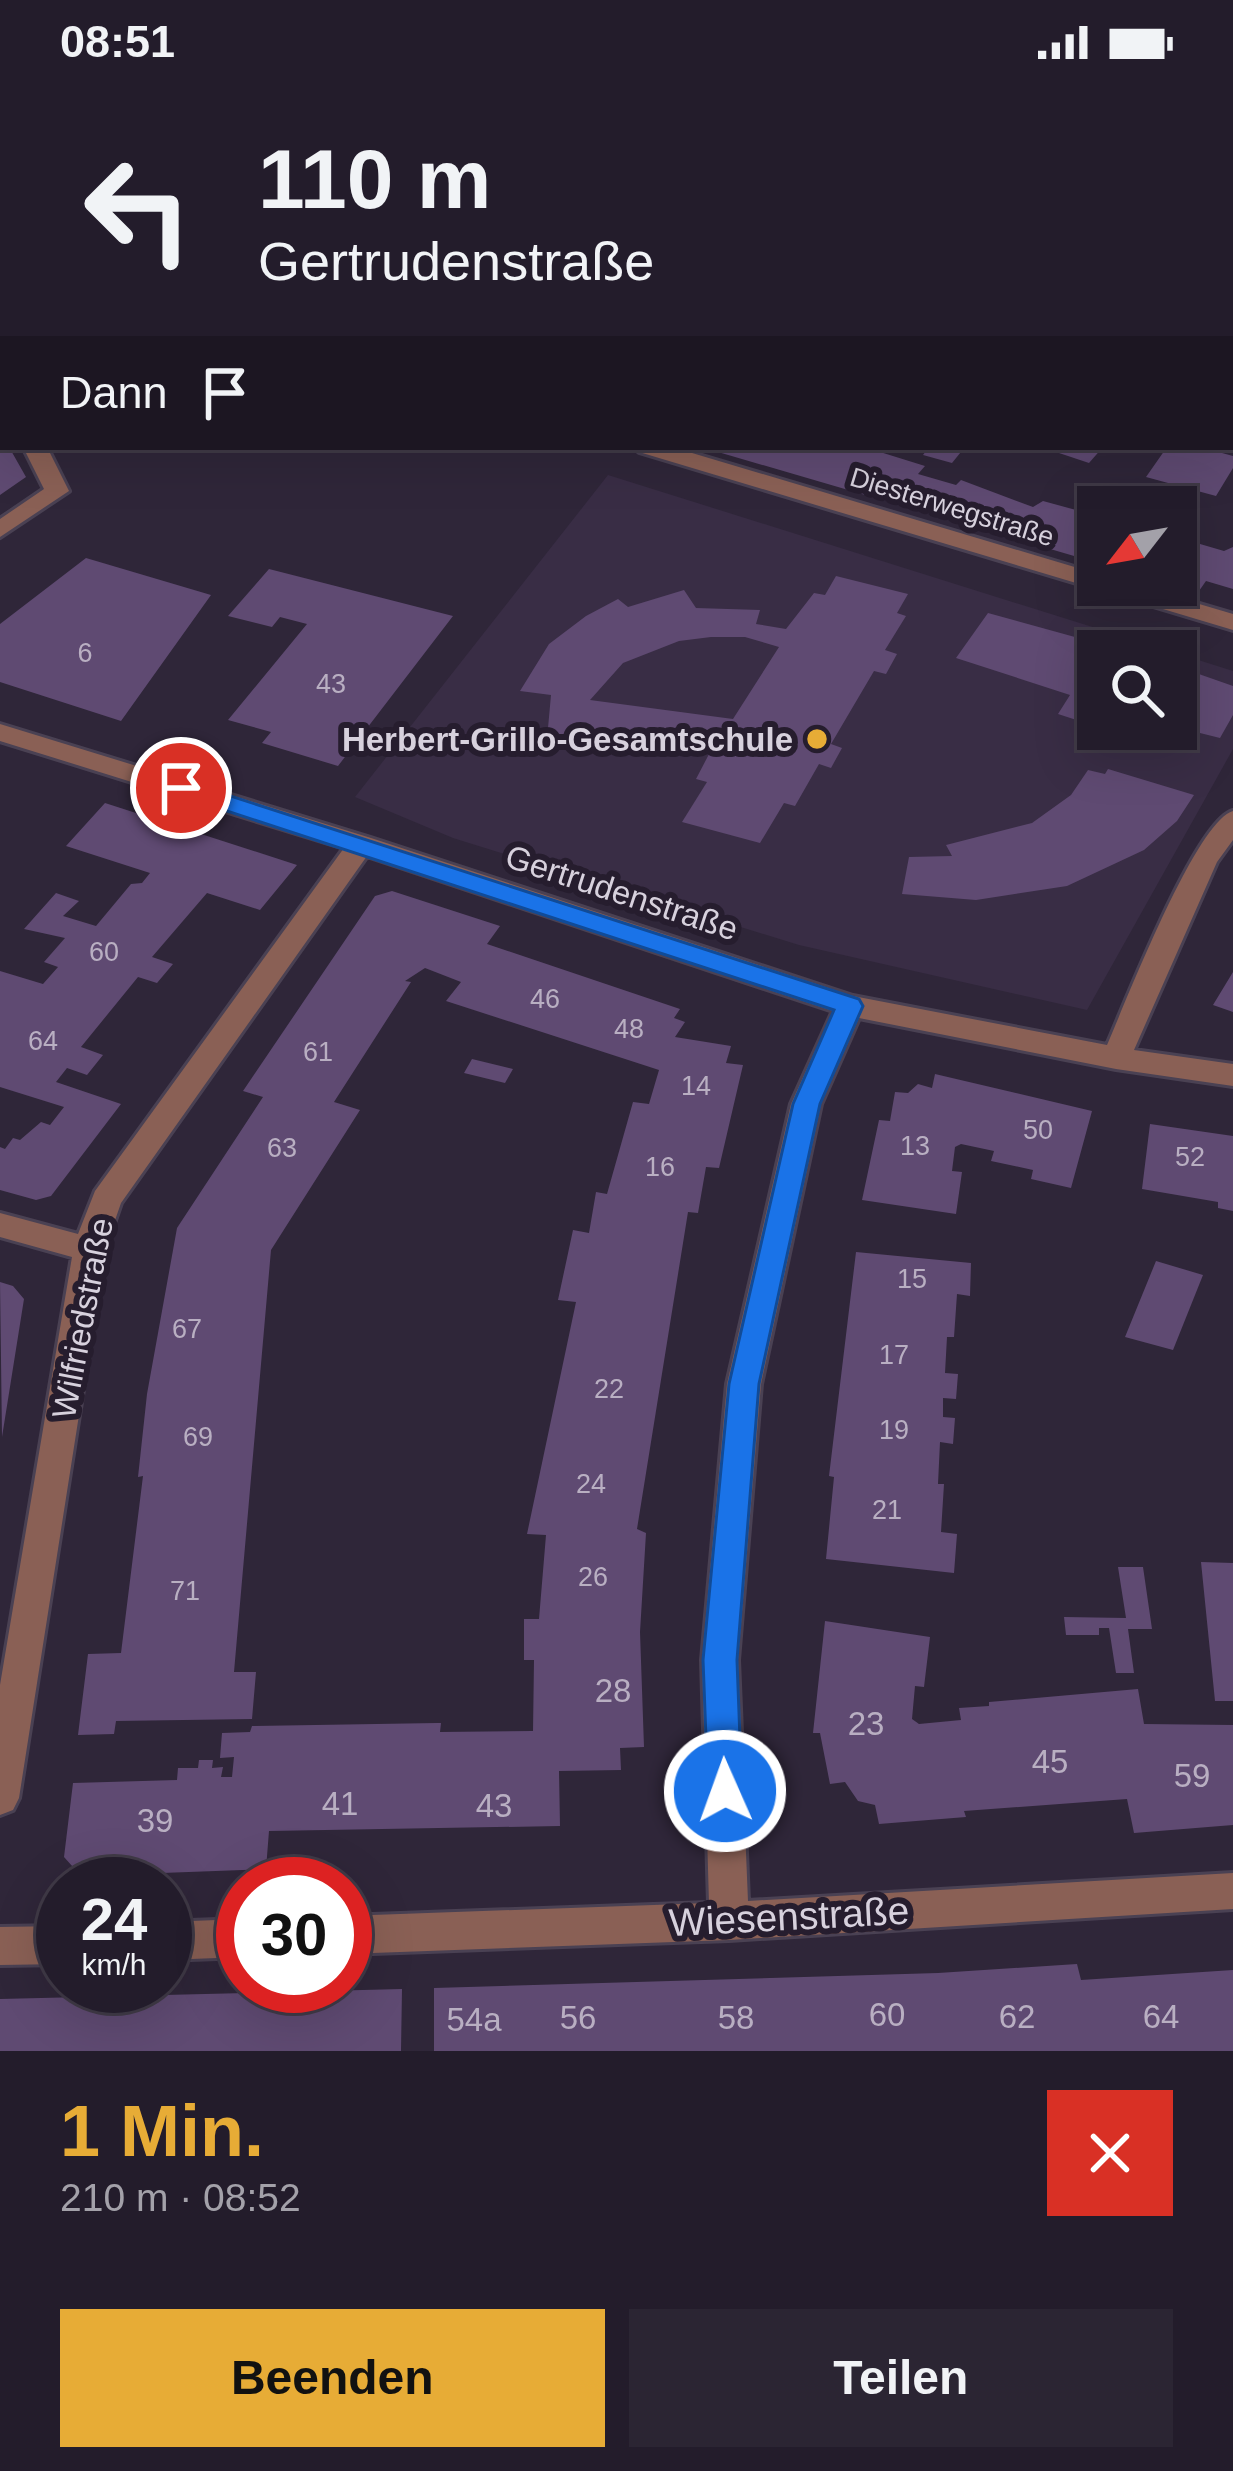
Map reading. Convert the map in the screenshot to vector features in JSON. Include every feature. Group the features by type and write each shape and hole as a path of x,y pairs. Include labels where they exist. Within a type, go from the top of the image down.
{"street":[{"path":"0,530 57,491 36,450"},
{"name":"Diesterwegstraße","path":"660,450 1077,576"},
{"path":"1179,606 1233,622"},
{"name":"Gertrudenstraße","path":"0,732 361,844 850,1006 1116,1058 1233,1075"},
{"path":"1116,1058 1204,860 1233,820"},
{"name":"Wilfriedstraße","path":"0,1798 89,1250 106,1198 361,844"},
{"path":"730,1921 720,1660 744,1384 806,1104 850,1006"},
{"path":"0,1225 89,1250"},
{"name":"Wiesenstraße","path":"372,1934 730,1921 1233,1891"},
{"path":"0,1946 36,1945"}],"shaded area":[{"name":"Herbert-Grillo-Gesamtschule","path":"608,475 1102,630 1077,630 1077,750 1197,750 1197,660 1233,671 1233,749 1087,1010 799,945 453,838 355,797"}],"building":[{"path":"0,450 11,450 26,477 0,495"},
{"path":"711,450 874,450 925,466 918,474 956,485 961,480 1033,507 1043,501 1077,510 1077,557"},
{"path":"927,450 963,450 952,463 923,455"},
{"path":"1058,450 1100,450 1089,463"},
{"path":"1165,450 1211,450 1233,456 1233,468 1216,496 1197,491 1197,486 1146,477"},
{"path":"1197,543 1224,551 1233,547 1233,589 1206,581 1199,591"},
{"path":"86,558 211,595 121,721 0,682 0,624"},
{"path":"269,569 453,616 338,766 262,743 271,732 228,720 307,624 280,617 272,627 228,616"},
{"path":"836,576 908,594 897,613 906,616 885,650 897,654 886,674 874,671 831,744 842,748 831,768 819,764 795,806 784,803 760,843 682,822 707,782 696,779 719,735 682,748 622,752 618,733 547,739 551,695 520,691 549,644 618,599 628,607 684,590 696,608 760,610 756,624 786,629 814,593 825,595","holes":["745,637 779,647 733,719 590,700 623,663 679,641"]},
{"path":"988,613 1077,638 1077,720 1058,714 1070,695 956,658"},
{"path":"1197,673 1233,686 1233,715 1220,738 1197,732"},
{"path":"1108,769 1194,795 1177,821 1144,850 1067,886 976,900 902,894 909,857 952,856 946,845 1032,823 1071,795 1088,770 1105,774"},
{"path":"105,803 297,865 260,910 207,893 152,957 173,964 157,983 138,977 81,1047 103,1055 87,1075 67,1068 56,1082 121,1104 51,1196 36,1200 0,1190 0,1147 5,1149 13,1138 20,1140 41,1122 50,1125 64,1107 0,1087 0,971 43,984 58,967 44,962 65,938 24,929 56,893 79,901 63,916 96,926 131,884 142,883 150,873 66,846"},
{"path":"392,891 500,926 487,944 680,1009 674,1018 685,1022 675,1037 731,1046 726,1063 743,1065 719,1168 706,1167 698,1213 688,1212 637,1529 646,1533 640,1632 644,1747 620,1748 621,1770 559,1771 560,1826 269,1831 267,1857 216,1857 216,1871 192,1872 192,1857 64,1857 73,1783 177,1780 178,1768 198,1768 199,1760 213,1760 212,1768 223,1767 221,1777 232,1777 234,1757 220,1758 222,1733 250,1732 252,1726 437,1723 441,1723 440,1732 533,1731 534,1660 524,1660 524,1619 539,1619 546,1535 527,1534 576,1302 558,1300 573,1230 589,1233 596,1192 607,1194 633,1102 649,1104 659,1070 446,1001 461,982 425,968 405,981 411,982 334,1102 360,1110 271,1250 234,1672 256,1672 252,1719 116,1721 114,1734 78,1735 88,1654 121,1653 143,1476 138,1477 147,1394 177,1228 263,1097 243,1091 375,896"},
{"path":"1233,972 1233,1012 1213,1005"},
{"path":"472,1059 513,1069 505,1083 464,1073"},
{"path":"935,1074 1092,1111 1071,1188 1031,1179 1033,1170 991,1161 994,1151 961,1144 955,1147 952,1171 962,1172 956,1214 862,1200 879,1120 890,1121 895,1092 908,1093 918,1084 932,1088"},
{"path":"1150,1124 1233,1136 1233,1211 1218,1208 1218,1202 1142,1189"},
{"path":"856,1252 971,1263 970,1296 957,1294 954,1337 947,1337 945,1373 958,1374 956,1399 943,1398 943,1417 955,1418 953,1444 940,1442 941,1532 957,1534 954,1573 826,1559 834,1477 829,1476"},
{"path":"1156,1261 1203,1275 1173,1350 1125,1337"},
{"path":"0,1282 13,1286 24,1299 2,1437"},
{"path":"1201,1562 1233,1563 1233,1701 1215,1701"},
{"path":"1118,1567 1143,1567 1152,1629 1128,1629 1134,1673 1116,1673 1109,1628 1099,1628 1099,1635 1066,1635 1064,1617 1126,1618"},
{"path":"825,1621 930,1637 924,1687 915,1686 912,1719 919,1724 961,1720 959,1708 989,1706 989,1702 1138,1689 1144,1724 1233,1725 1233,1825 1134,1833 1127,1799 964,1811 966,1817 879,1824 875,1805 858,1801 845,1782 830,1784 820,1733 813,1733"},
{"path":"1077,1964 1081,1980 1233,1970 1233,2051 434,2051 434,1988 938,1973"},
{"path":"402,1989 401,2051 0,2051 0,1999 36,1998 36,2013 192,2013 192,1994 216,1994 216,2013 372,2013 372,1990"}],"place":[{"name":"Herbert-Grillo-Gesamtschule","path":"817,739"}],"route":[{"path":"181,788 850,1006 806,1104 744,1384 720,1660 725,1791"}]}
